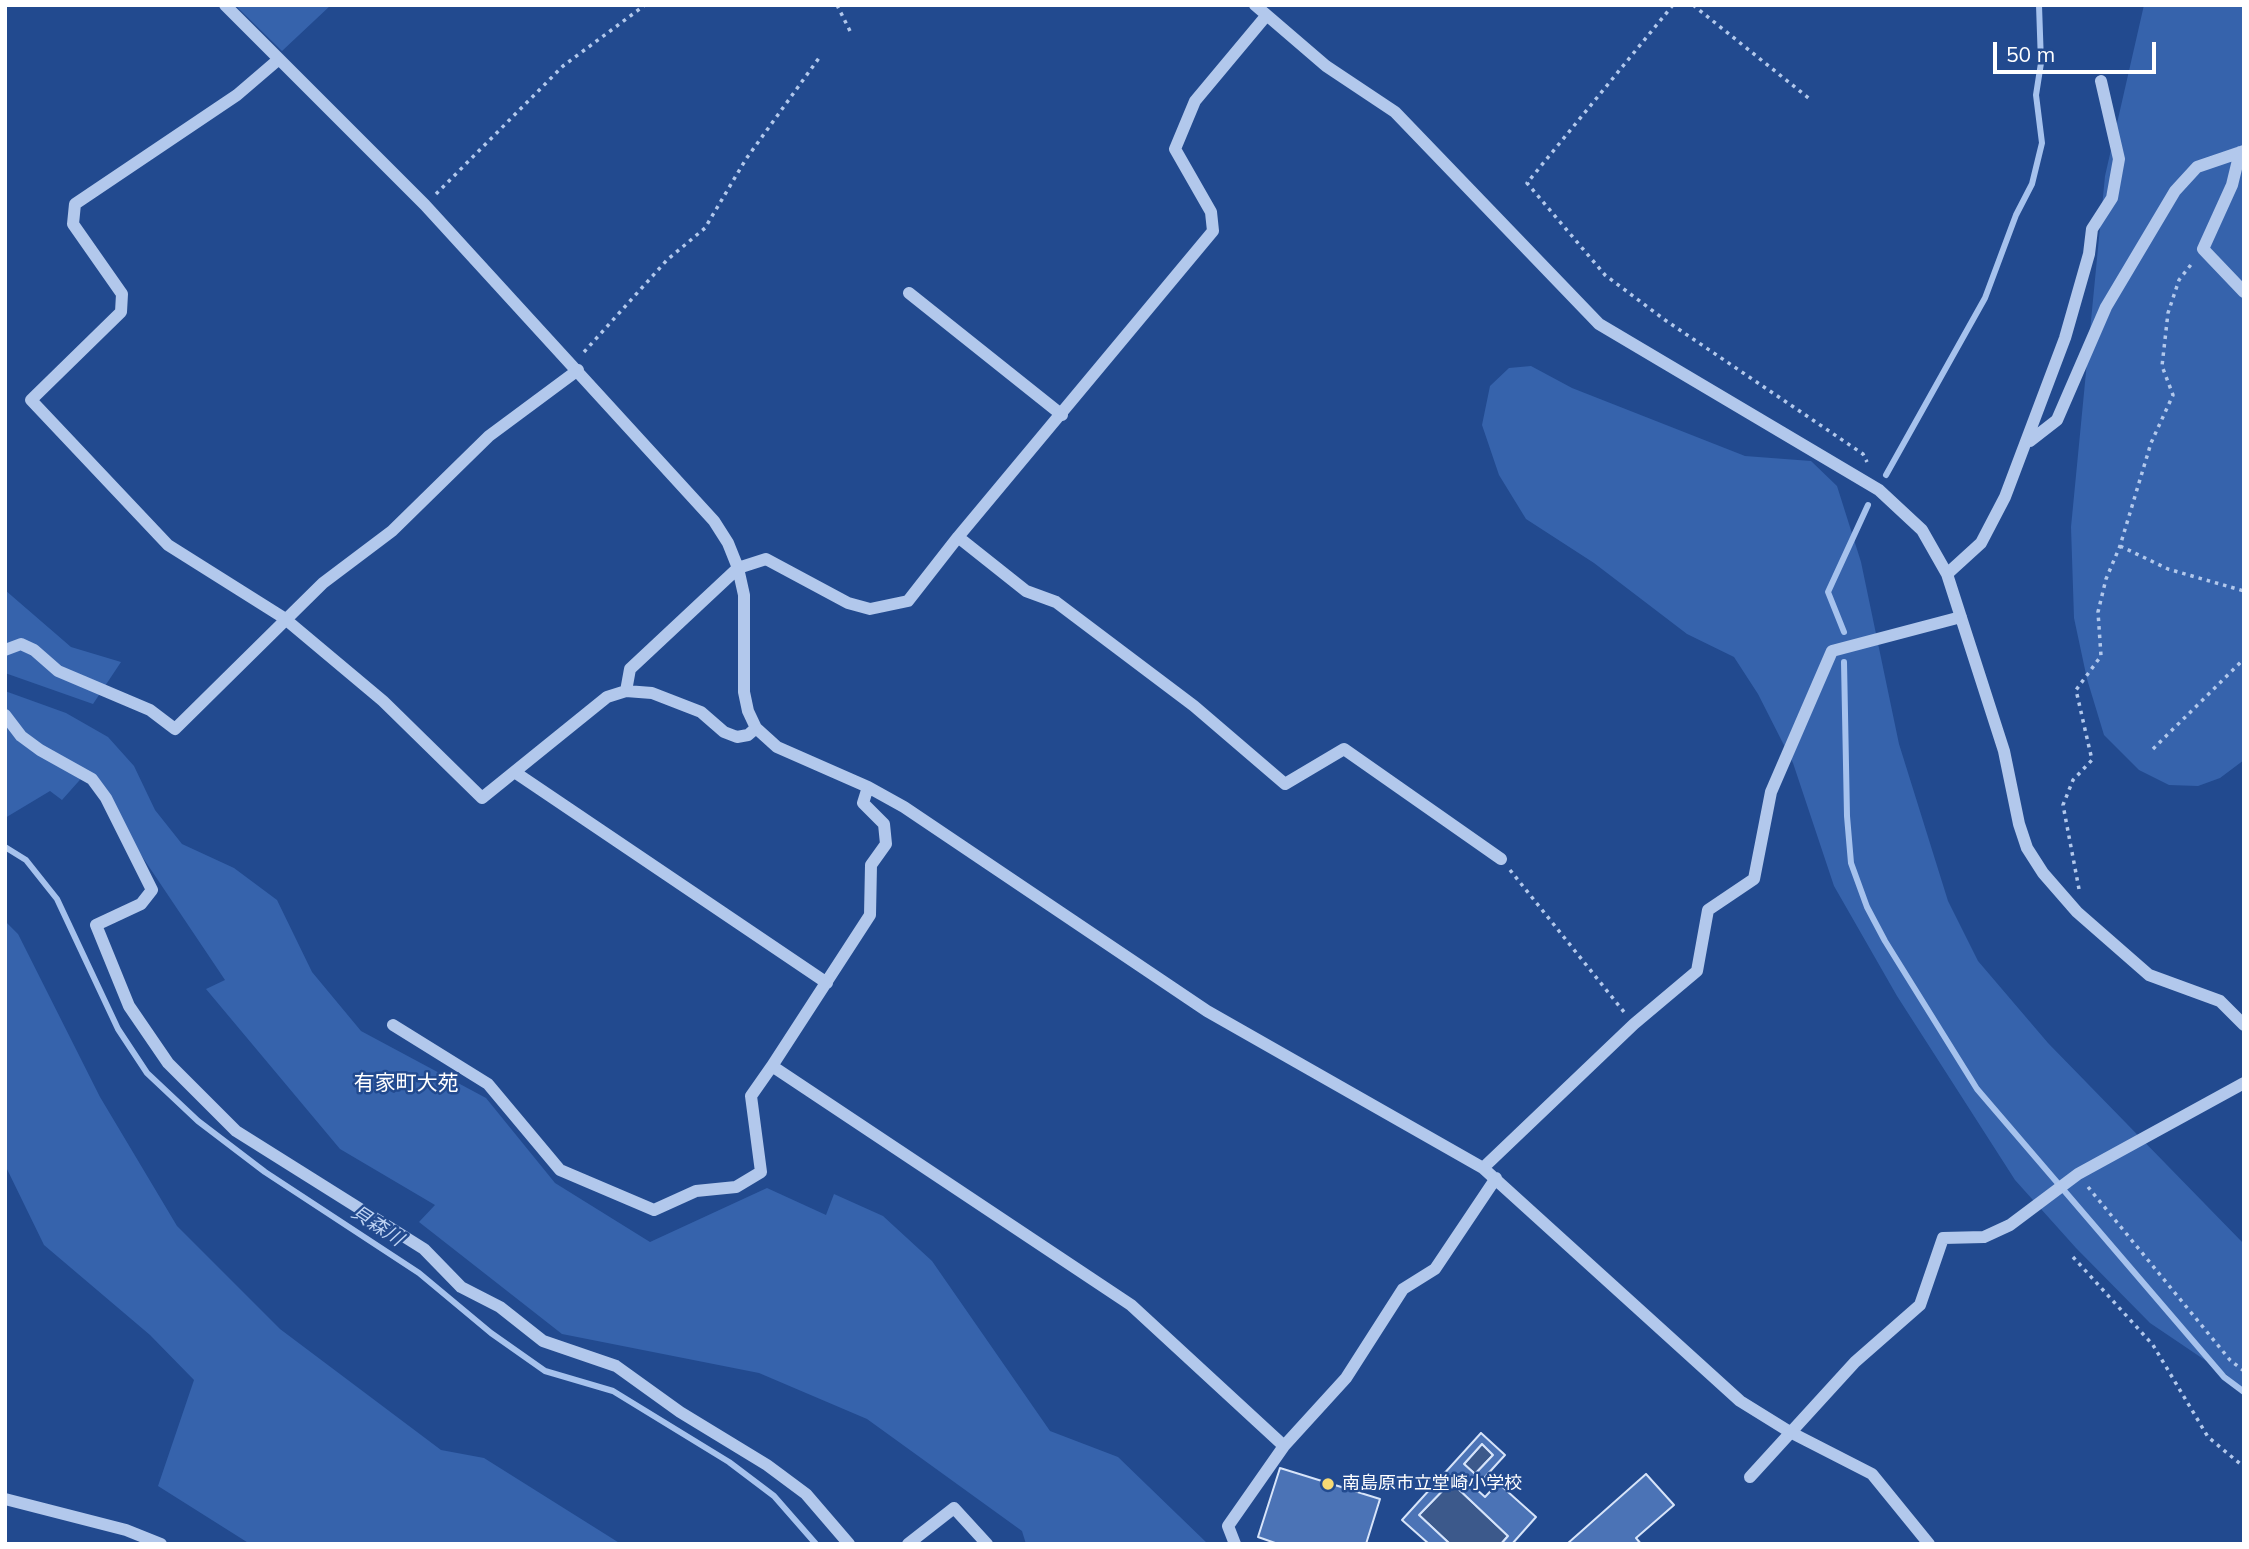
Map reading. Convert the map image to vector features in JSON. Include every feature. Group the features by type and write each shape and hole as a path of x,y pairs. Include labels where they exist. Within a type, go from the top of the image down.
{"street":[{"path":"225,5 425,205 714,521 729,543 744,595 744,692 756,728 777,747 868,787 904,807 1207,1011 1483,1168 1740,1401 1790,1432 1872,1474 1929,1544"},
{"path":"1255,5 1325,66 1395,112 1599,324 1879,490 1922,530 1948,573 2004,751 2027,848 2043,873 2077,912 2149,975 2220,1001 2244,1025"},
{"path":"626,691 630,669 738,568 766,559 848,603 870,609 908,601 958,537 1213,231 1211,212 1175,149 1195,101 1266,16"},
{"path":"279,59 237,94 75,204 73,224 122,294 121,312 31,400 168,545 284,618 383,701 482,798 516,773 537,751 598,703 626,691 652,693 701,712 724,732 737,737 748,735 756,728"},
{"path":"1948,573 1981,543 2006,497 2065,338 2089,254 2092,229 2112,198 2119,159 2101,81"},
{"path":"2028,442 2057,420 2106,307 2175,191 2197,167 2242,152"},
{"path":"2242,152 2232,186 2203,249 2244,292"},
{"path":"909,293 1062,415"},
{"path":"5,650 21,645 34,650 58,671 150,710 175,729 284,618 323,583 392,531 489,436 575,367"},
{"path":"958,537 1026,591 1056,602 1195,706 1285,784 1344,749 1501,859"},
{"path":"1483,1168 1634,1024 1697,971 1708,910 1754,879 1771,792 1832,651 1961,617"},
{"path":"5,715 21,736 40,750 92,779 106,798 152,890 141,904 96,925 129,1006 168,1063 236,1130 424,1249 461,1287 500,1307 543,1341 616,1366 680,1412 767,1465 806,1494 849,1544"},
{"path":"516,773 827,983"},
{"path":"393,1025 488,1084 559,1170 654,1210 696,1191 736,1187 761,1172 751,1096 870,915 871,865 886,844 884,824 863,803 868,787"},
{"path":"772,1066 1131,1305 1284,1446"},
{"path":"1750,1477 1855,1362 1920,1305 1942,1238 1983,1237 2010,1225 2075,1177 2244,1083"},
{"path":"1235,1544 1228,1526 1284,1446 1346,1378 1404,1289 1435,1269 1496,1178"},
{"path":"5,1499 126,1530 161,1544"},
{"path":"908,1544 954,1508 987,1544"}],"path":[{"path":"425,205 563,66 645,5"},
{"path":"837,5 850,32"},
{"path":"1673,5 1527,183 1605,275 1665,320 1863,454 1879,490"},
{"path":"1693,5 1811,100"},
{"path":"575,367 667,260 705,228 746,159 819,58"},
{"path":"2077,912 2082,904 2063,805 2073,780 2092,761 2076,690 2101,656 2098,611 2106,579 2120,546 2151,443 2173,395 2162,366 2168,313 2179,280 2203,249"},
{"path":"2120,546 2168,569 2244,592"},
{"path":"2153,749 2244,659"},
{"path":"1501,859 1634,1024"},
{"path":"2075,1177 2230,1360 2244,1371"},
{"path":"2073,1257 2152,1345 2208,1437 2244,1467"}],"shaded area":[{"path":"235,5 331,5 282,51"},
{"path":"2144,5 2244,5 2244,760 2220,778 2198,786 2169,785 2139,770 2104,735 2087,679 2074,618 2071,527 2105,176"},
{"path":"1531,366 1572,388 1745,456 1811,461 1837,486 1861,562 1899,744 1948,901 1978,961 2048,1043 2244,1244 2244,1390 2227,1375 2150,1323 2076,1248 2015,1180 1897,996 1834,886 1793,763 1758,694 1734,657 1687,634 1594,563 1526,519 1499,475 1482,425 1490,386 1509,368"},
{"path":"5,590 71,647 121,662 93,704 5,673"},
{"path":"5,691 66,713 108,737 134,766 155,810 182,844 234,868 277,900 312,972 361,1031 486,1098 555,1183 650,1242 767,1188 826,1215 834,1194 883,1216 932,1261 1050,1431 1118,1457 1208,1544 1026,1544 1022,1531 867,1419 759,1373 562,1334 419,1222 435,1205 340,1149 206,989 225,980 86,773 62,800 50,791 5,818"},
{"path":"5,921 18,934 100,1097 177,1226 280,1329 441,1450 484,1458 621,1544 250,1544 158,1486 194,1380 150,1335 44,1245 5,1165"},
{"path":"1482,1444 1493,1455 1475,1474 1464,1464"},
{"path":"1451,1482 1508,1536 1501,1544 1450,1544 1419,1515"}],"building":[{"path":"1481,1433 1505,1455 1475,1488 1485,1497 1498,1483 1536,1517 1512,1544 1501,1544 1508,1536 1451,1482 1419,1515 1450,1544 1429,1544 1402,1520","holes":["1482,1444 1493,1455 1475,1474 1464,1464"]},
{"path":"1280,1468 1380,1499 1366,1544 1278,1544 1258,1537"},
{"path":"1646,1474 1674,1505 1636,1538 1641,1544 1567,1544"}],"waterway":[{"path":"1886,475 1985,298 2016,215 2032,184 2042,143 2036,95 2041,63 2039,5"},
{"path":"1844,632 1828,592 1868,505"},
{"path":"1844,662 1847,816 1851,863 1867,907 1885,941 1977,1089 2224,1377 2244,1392"},
{"name":"貝森川","path":"5,847 26,860 57,899 118,1029 147,1073 198,1121 265,1172 419,1273 491,1333 545,1371 613,1391 729,1462 774,1496 816,1544"}],"place":[{"name":"南島原市立堂崎小学校","path":"1328,1484"}],"district":[{"name":"有家町大苑","path":"406,1084"}]}
